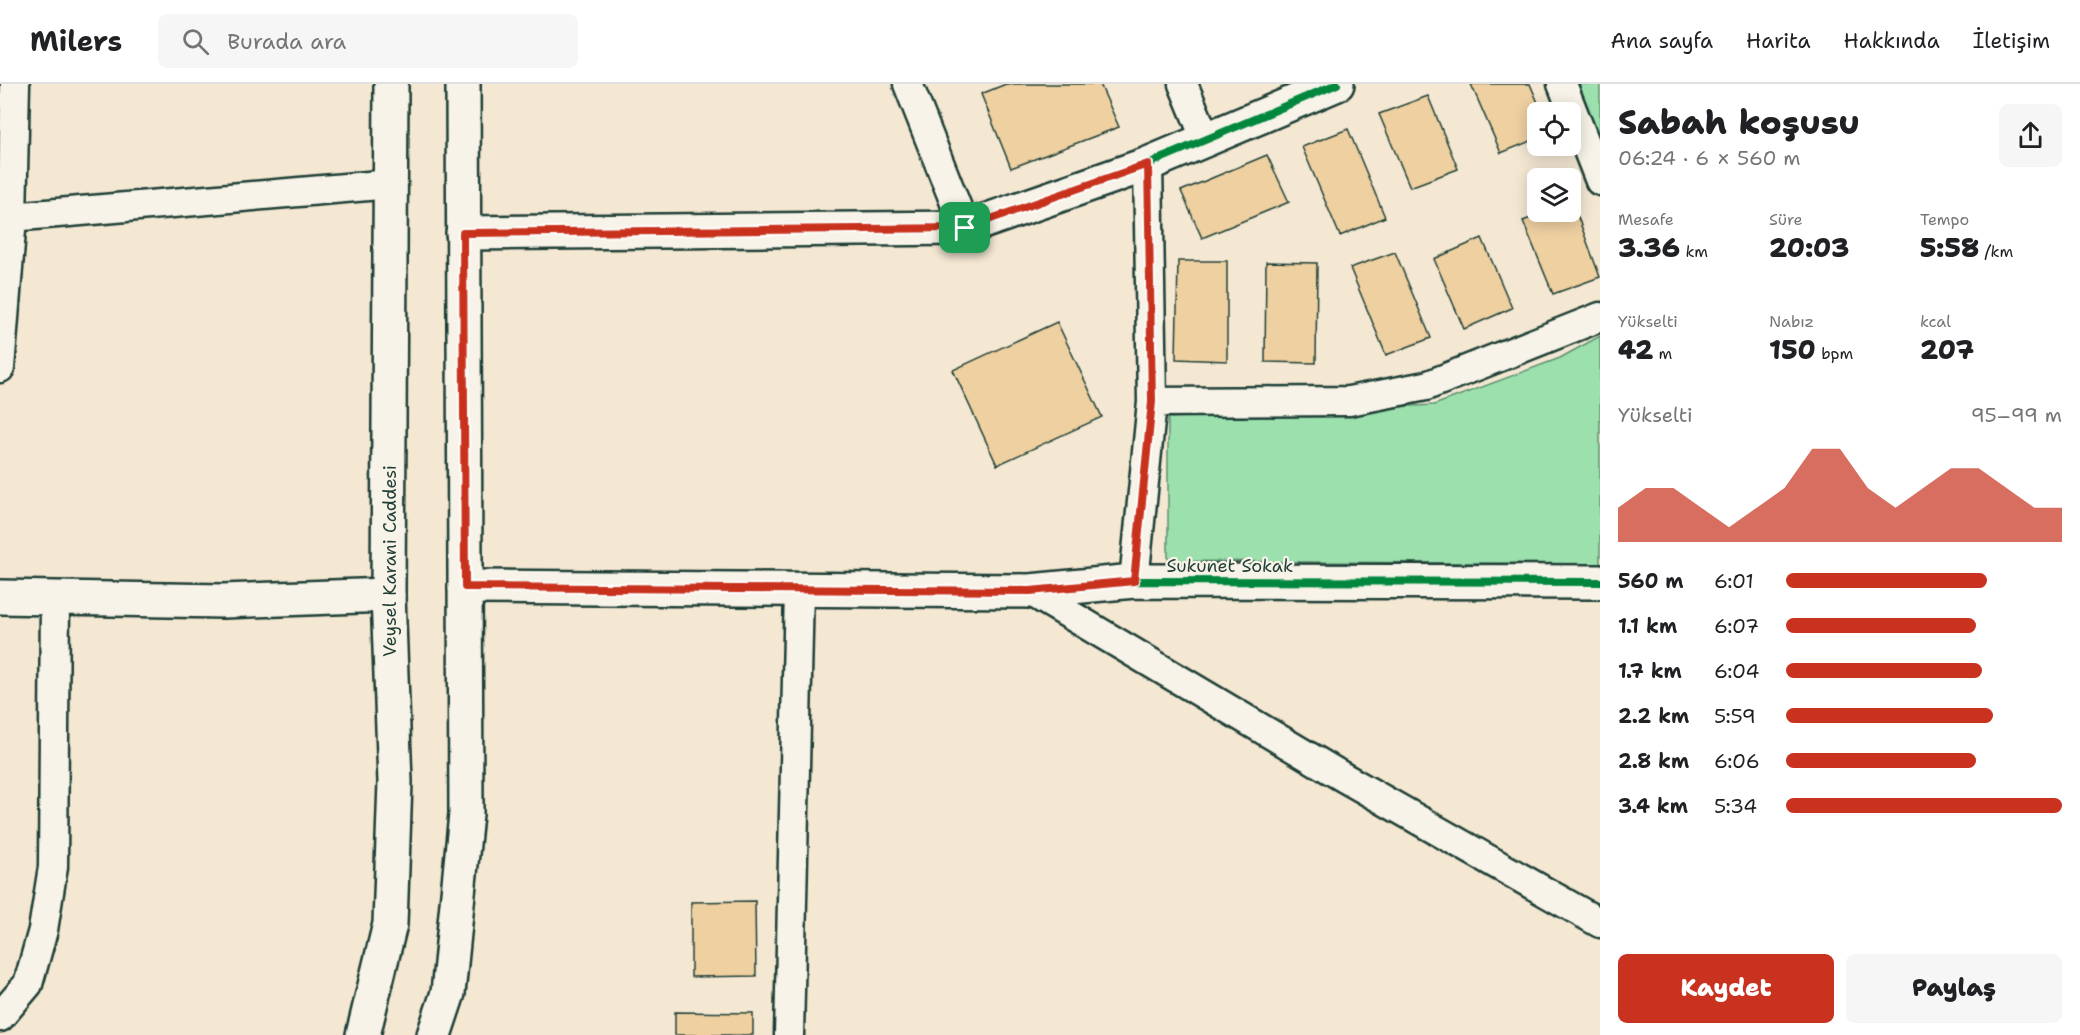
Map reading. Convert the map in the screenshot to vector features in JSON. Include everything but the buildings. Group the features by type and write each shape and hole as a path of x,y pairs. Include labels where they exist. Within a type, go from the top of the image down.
{"street":[{"path":"0,368 6,218 15,84"},
{"name":"Veysel Karani Caddesi","path":"363,1035 390,924 395,782 388,595 392,84"},
{"path":"434,1035 448,993 466,814 463,84"},
{"path":"908,84 965,228"},
{"path":"1183,84 1206,140"},
{"path":"463,233 965,228 1148,164 1337,84"},
{"path":"1562,84 1600,181"},
{"path":"1134,581 1152,402 1148,164"},
{"path":"6,218 392,184"},
{"path":"1152,402 1349,401 1426,386 1600,317"},
{"name":"Sukunet Sokak","path":"465,587 1030,591 1134,581 1600,582"},
{"path":"789,1035 799,589"},
{"path":"1030,591 1343,777 1600,923"},
{"path":"0,597 223,601 388,595"},
{"path":"0,1017 28,984 43,930 53,867 55,598"}],"green space":[{"path":"1574,84 1600,84 1600,144"},
{"path":"1600,336 1600,564 1168,561 1168,418 1434,405 1560,358"}],"cycle path":[{"path":"463,233 965,228 1148,164 1337,84"},
{"path":"465,587 1030,591 1134,581 1600,582"}],"route":[{"path":"1148,164 1152,402 1134,581 1030,591 465,587 463,233 965,228 1148,164"}]}
